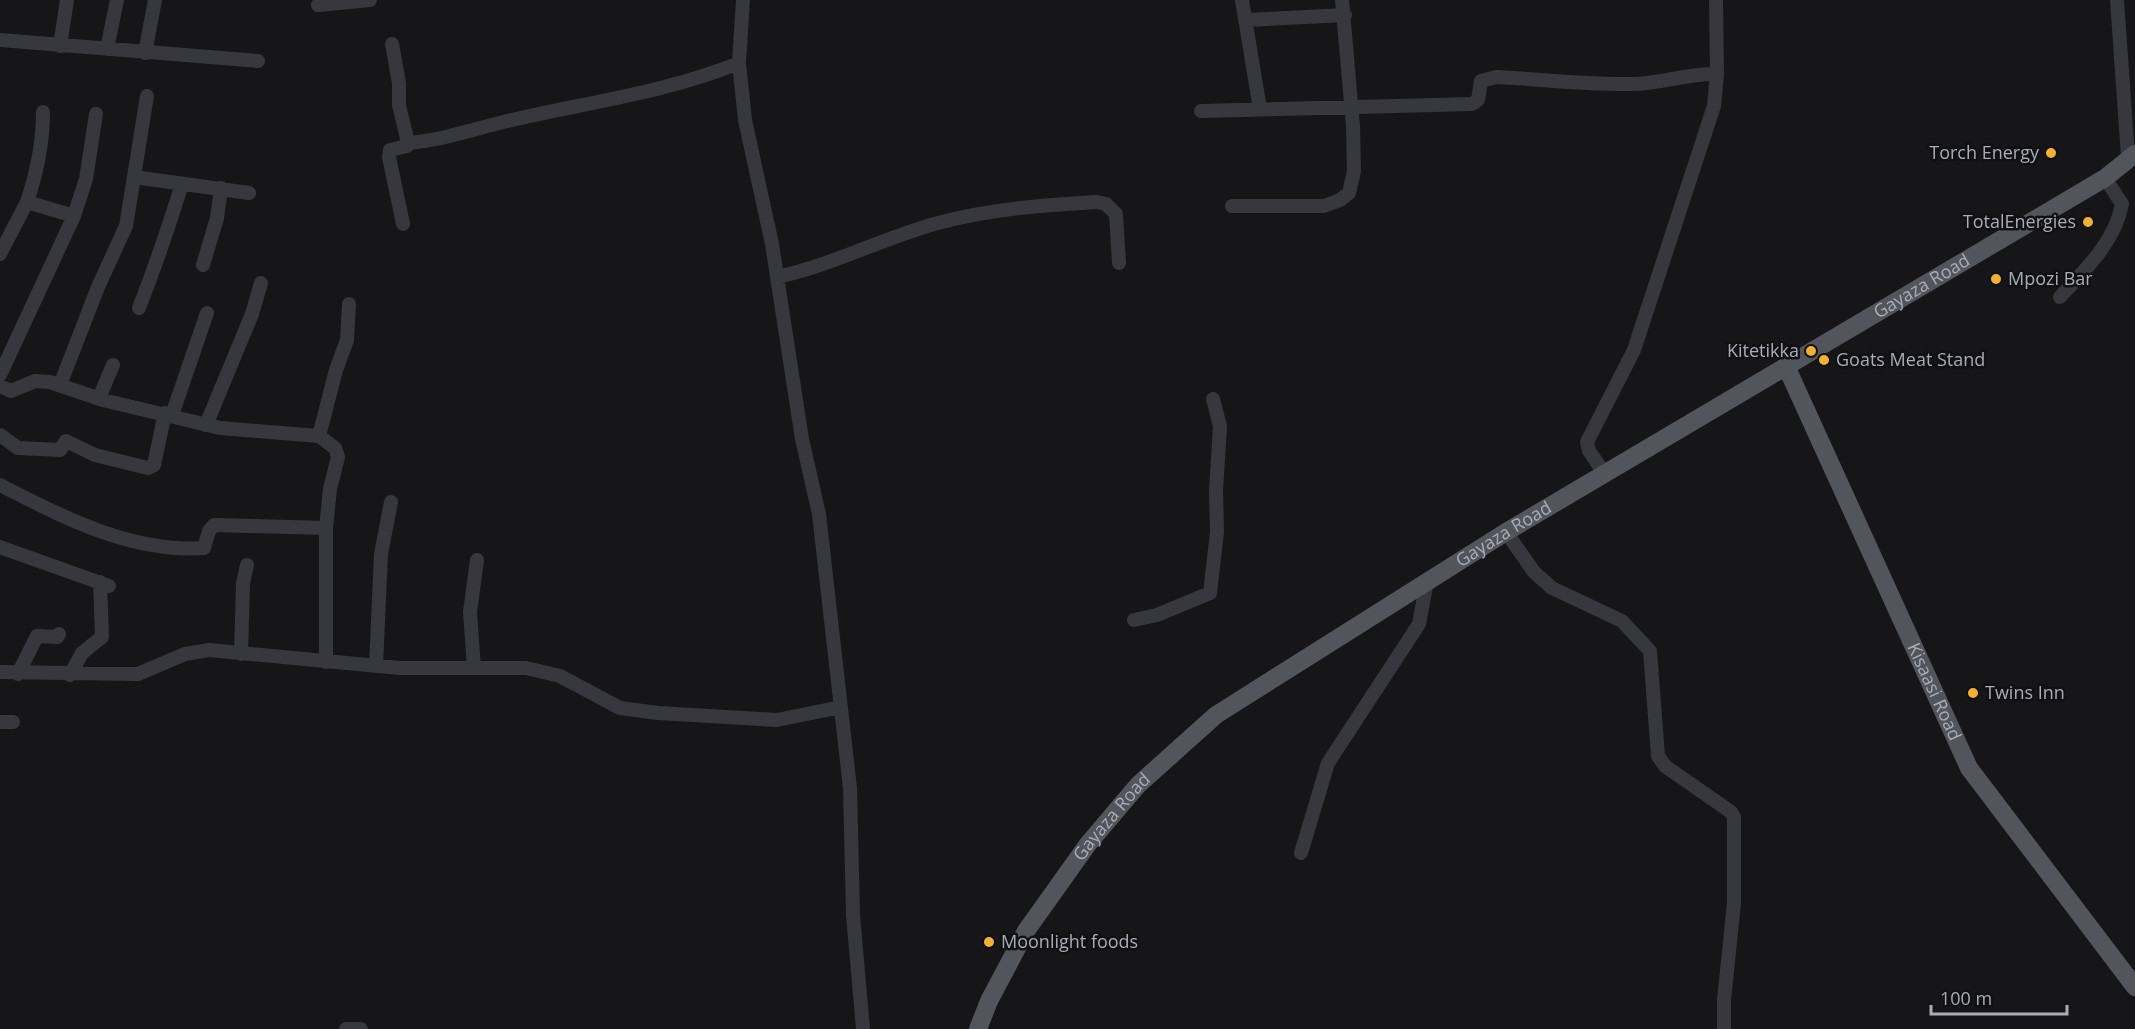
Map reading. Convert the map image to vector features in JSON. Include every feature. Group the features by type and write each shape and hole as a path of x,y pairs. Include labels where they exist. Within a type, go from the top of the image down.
{"main road":[{"name":"Gayaza Road","path":"978,1029 989,1001 1026,931 1088,844 1138,785 1216,715 1506,532 2104,178 2132,155"},
{"name":"Kisaasi Road","path":"1786,366 1969,768 2135,987"}],"street":[{"path":"60,46 67,0"},
{"path":"107,49 117,0"},
{"path":"145,53 155,0"},
{"path":"318,5 370,0"},
{"path":"743,0 739,63 745,120 777,277 802,439 819,514 850,788 853,915 863,1029"},
{"path":"1242,0 1260,109"},
{"path":"1232,206 1324,206 1340,201 1349,193 1353,181 1352,106 1342,0"},
{"path":"1605,474 1589,451 1587,442 1634,350 1714,106 1717,74 1716,0"},
{"path":"2117,0 2132,155"},
{"path":"1246,20 1344,15"},
{"path":"0,40 258,61"},
{"path":"392,44 399,82 399,105 408,142 407,146 390,150 389,157 403,224"},
{"path":"408,142 437,139 516,119 700,79 739,63"},
{"path":"1201,111 1476,104 1481,81 1496,77 1629,84 1666,82 1694,74 1717,74"},
{"path":"60,386 98,287 126,226 147,96"},
{"path":"0,254 27,202 36,176 43,137 43,112"},
{"path":"0,375 74,216 86,179 96,114"},
{"path":"135,177 249,193"},
{"path":"2060,297 2094,262 2120,217 2122,204 2104,178"},
{"path":"139,308 145,286 158,261 182,184"},
{"path":"203,265 217,218 221,188"},
{"path":"27,202 74,216"},
{"path":"777,277 814,269 938,223 1030,206 1086,203 1106,204 1116,214 1119,263"},
{"path":"206,424 252,314 261,283"},
{"path":"319,436 336,370 348,340 350,304"},
{"path":"0,435 18,448 60,450 66,441 95,455 148,468 154,465 168,414 207,313"},
{"path":"99,398 113,365"},
{"path":"0,386 11,391 35,381 206,424 235,429 262,429 319,436 335,448 338,457 330,489 326,528 326,662"},
{"path":"1134,620 1157,615 1210,593 1217,532 1216,491 1220,426 1213,399"},
{"path":"0,485 97,531 136,543 204,548 214,525 326,528"},
{"path":"376,666 381,554 391,502"},
{"path":"1506,532 1534,572 1552,588 1622,621 1643,641 1652,659 1658,756 1665,766 1731,812 1734,817 1734,894 1724,1000 1724,1029"},
{"path":"0,547 104,584 102,637 82,653 70,675"},
{"path":"474,668 470,612 477,560"},
{"path":"241,654 243,583 247,565"},
{"path":"1301,853 1328,763 1419,624 1425,607 1427,581"},
{"path":"18,674 38,636 57,637 58,634"},
{"path":"0,672 70,675 138,674 195,651 376,666 526,668 560,675 620,708 658,713 777,720 841,707"},
{"path":"346,1029 361,1029"}],"place":[{"name":"Torch Energy","path":"2051,153"},
{"name":"TotalEnergies","path":"2088,222"},
{"name":"Mpozi Bar","path":"1996,279"},
{"name":"Kitetikka","path":"1811,351"},
{"name":"Goats Meat Stand","path":"1824,360"},
{"name":"Twins Inn","path":"1973,693"},
{"name":"Moonlight foods","path":"989,942"}]}
